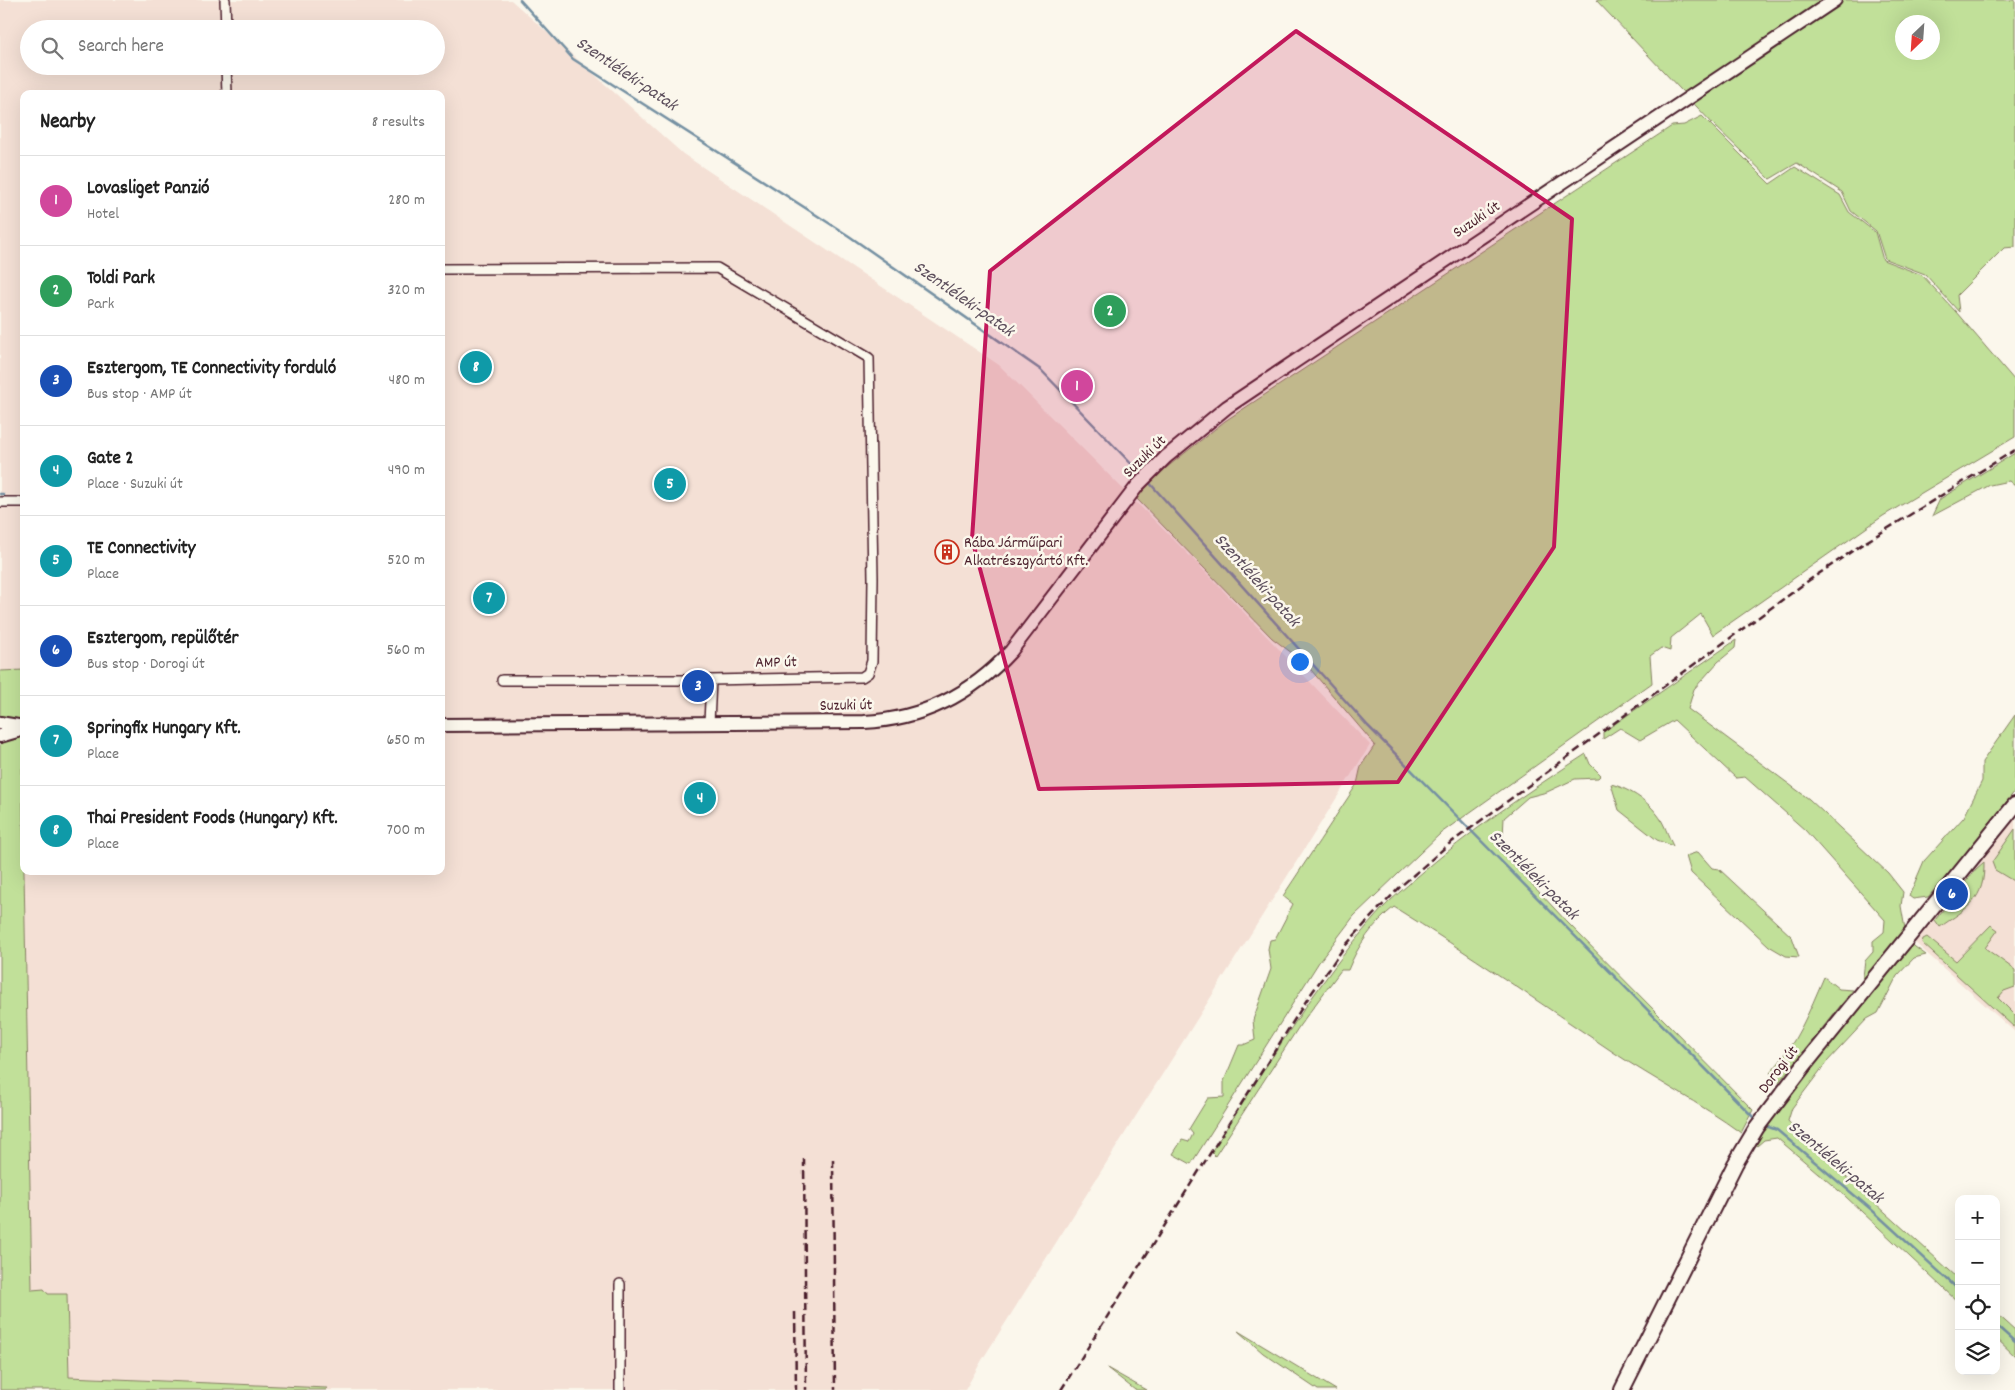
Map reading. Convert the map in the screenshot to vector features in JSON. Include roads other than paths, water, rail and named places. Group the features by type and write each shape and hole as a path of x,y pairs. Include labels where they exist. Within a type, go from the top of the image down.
{"main road":[{"name":"Suzuki út","path":"445,725 886,721 919,713 953,697 978,682 1011,651 1138,485 1214,418 1262,383 1835,0"},
{"path":"0,723 20,727"},
{"path":"0,736 20,729"},
{"name":"Dorogi út","path":"1622,1390 1735,1164 1760,1123 1805,1064 2015,805"}],"street":[{"path":"225,0 226,20"},
{"path":"226,75 227,90"},
{"name":"AMP út","path":"445,269 717,268 868,358 872,558 872,661 868,673 862,677 711,680 502,680"},
{"path":"0,502 20,502"},
{"path":"710,724 711,680"},
{"path":"620,1284 620,1390"}],"waterway":[{"name":"Szentléleki-patak","path":"520,0 573,59 849,236 1041,370 1141,474"},
{"name":"Szentléleki-patak","path":"1147,480 1368,726 1757,1121"},
{"name":"Szentléleki-patak","path":"1763,1125 1777,1130 1873,1211 1955,1286"},
{"name":"Szentléleki-patak","path":"2000,1329 2015,1342"}],"railway":[{"path":"1061,1390 1308,998 1345,946 1401,886 1449,844 1808,581 1861,545 2015,450"},
{"path":"804,1159 806,1390"},
{"path":"833,1159 835,1390"},
{"path":"795,1312 796,1390"}],"place":[{"name":"Toldi Park","path":"1110,311"},
{"name":"Thai President Foods (Hungary) Kft.","path":"476,367"},
{"name":"Lovasliget Panzió","path":"1077,386"},
{"name":"TE Connectivity","path":"670,484"},
{"name":"Rába Járműipari Alkatrészgyártó Kft.","path":"947,552"},
{"name":"Springfix Hungary Kft.","path":"489,598"},
{"name":"Esztergom, TE Connectivity forduló","path":"698,686"},
{"name":"Gate 2","path":"700,798"},
{"name":"Esztergom, repülőtér","path":"1952,894"}]}
